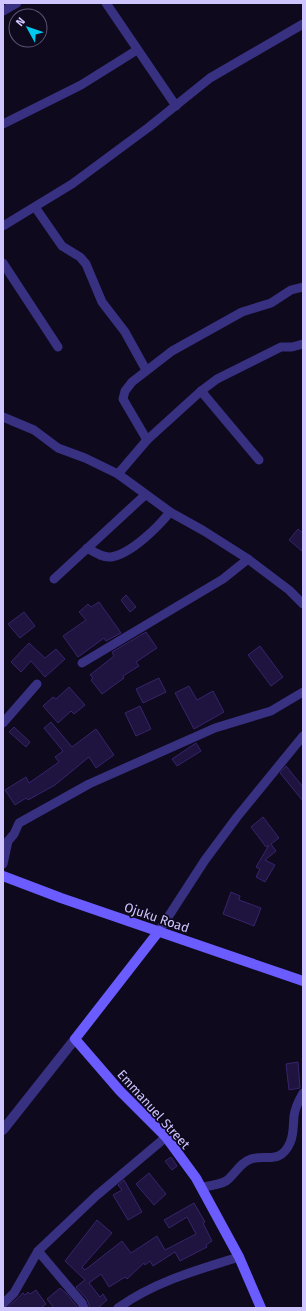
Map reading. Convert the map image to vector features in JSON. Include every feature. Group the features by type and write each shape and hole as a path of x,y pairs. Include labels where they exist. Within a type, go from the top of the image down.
{"main road":[{"name":"Ojuku Road","path":"3,876 303,981"},
{"path":"75,1039 159,931"},
{"name":"Emmanuel Street","path":"75,1039 120,1091 166,1137 202,1187 238,1257 261,1308"}],"street":[{"path":"3,11 17,3"},
{"path":"111,4 137,50 176,106"},
{"path":"3,226 78,179 176,106 210,78 303,24"},
{"path":"3,124 81,85 137,50"},
{"path":"35,207 62,246 80,257 86,264 102,302 131,341 146,370"},
{"path":"3,264 58,347"},
{"path":"147,440 123,399 125,391 146,370 172,351 242,312 271,303 291,290 303,287"},
{"path":"118,474 147,440 217,379 281,347 292,347 303,344"},
{"path":"202,391 259,460"},
{"path":"3,417 34,430 58,448 86,458 118,474 170,512 248,559 289,590 303,604"},
{"path":"54,579 145,495"},
{"path":"87,548 105,557 118,555 147,537 170,512"},
{"path":"82,663 223,579 248,559"},
{"path":"3,724 37,684"},
{"path":"3,864 6,842 14,834 18,823 89,784 215,728 271,711 303,692"},
{"path":"159,931 205,860 237,817 303,736"},
{"path":"3,1130 75,1039"},
{"path":"202,1187 225,1182 242,1164 250,1159 273,1159 286,1150 290,1143 294,1129 294,1116 303,1093"},
{"path":"3,1304 14,1293 38,1251 96,1196 166,1137"},
{"path":"38,1251 82,1303 84,1308"},
{"path":"118,1308 149,1290 181,1275 238,1257"}],"building":[{"path":"298,529 303,533 303,552 289,540"},
{"path":"126,595 136,607 130,612 121,600"},
{"path":"99,602 121,633 106,641 104,638 78,657 63,636 86,620 79,612 88,604 91,607"},
{"path":"24,612 35,626 20,638 8,624"},
{"path":"146,632 157,648 136,662 139,666 123,676 124,678 102,694 91,680 93,678 90,675 114,656 112,652"},
{"path":"29,643 45,658 56,649 65,659 45,677 31,661 21,672 11,662"},
{"path":"260,646 283,677 271,686 248,655"},
{"path":"159,678 166,692 143,703 136,689"},
{"path":"189,686 197,700 213,691 224,712 194,729 175,693"},
{"path":"69,687 85,705 74,714 71,711 58,723 43,706 53,697 56,699"},
{"path":"140,706 151,729 136,736 125,713"},
{"path":"51,722 72,747 96,729 114,755 96,768 89,757 55,785 28,800 26,798 15,805 5,790 26,777 29,783 59,762 55,757 63,751 44,728"},
{"path":"14,727 30,742 26,747 9,732"},
{"path":"196,743 201,751 177,766 172,759"},
{"path":"286,766 303,787 303,801 280,773"},
{"path":"263,817 279,838 271,844 276,851 265,860 275,865 265,882 256,877 260,869 256,867 269,845 266,847 251,827"},
{"path":"231,892 240,896 239,900 261,908 254,926 223,914"},
{"path":"298,1062 300,1088 289,1090 286,1064"},
{"path":"171,1157 177,1166 172,1170 165,1161"},
{"path":"149,1173 166,1194 154,1205 136,1184"},
{"path":"124,1180 142,1212 128,1220 113,1195 122,1190 118,1185"},
{"path":"194,1203 205,1222 203,1223 212,1241 206,1245 207,1247 180,1261 175,1252 153,1266 150,1261 145,1265 144,1263 127,1279 125,1277 109,1287 101,1274 89,1283 100,1297 103,1294 107,1300 98,1308 90,1308 87,1299 76,1287 85,1280 65,1261 97,1220 112,1233 82,1267 85,1270 122,1241 131,1253 157,1236 165,1250 196,1234 187,1217 169,1228 164,1220"},
{"path":"60,1288 78,1308 54,1308 47,1299"},
{"path":"36,1290 46,1304 41,1308 7,1308 23,1293 25,1295 28,1292 30,1294"}]}
